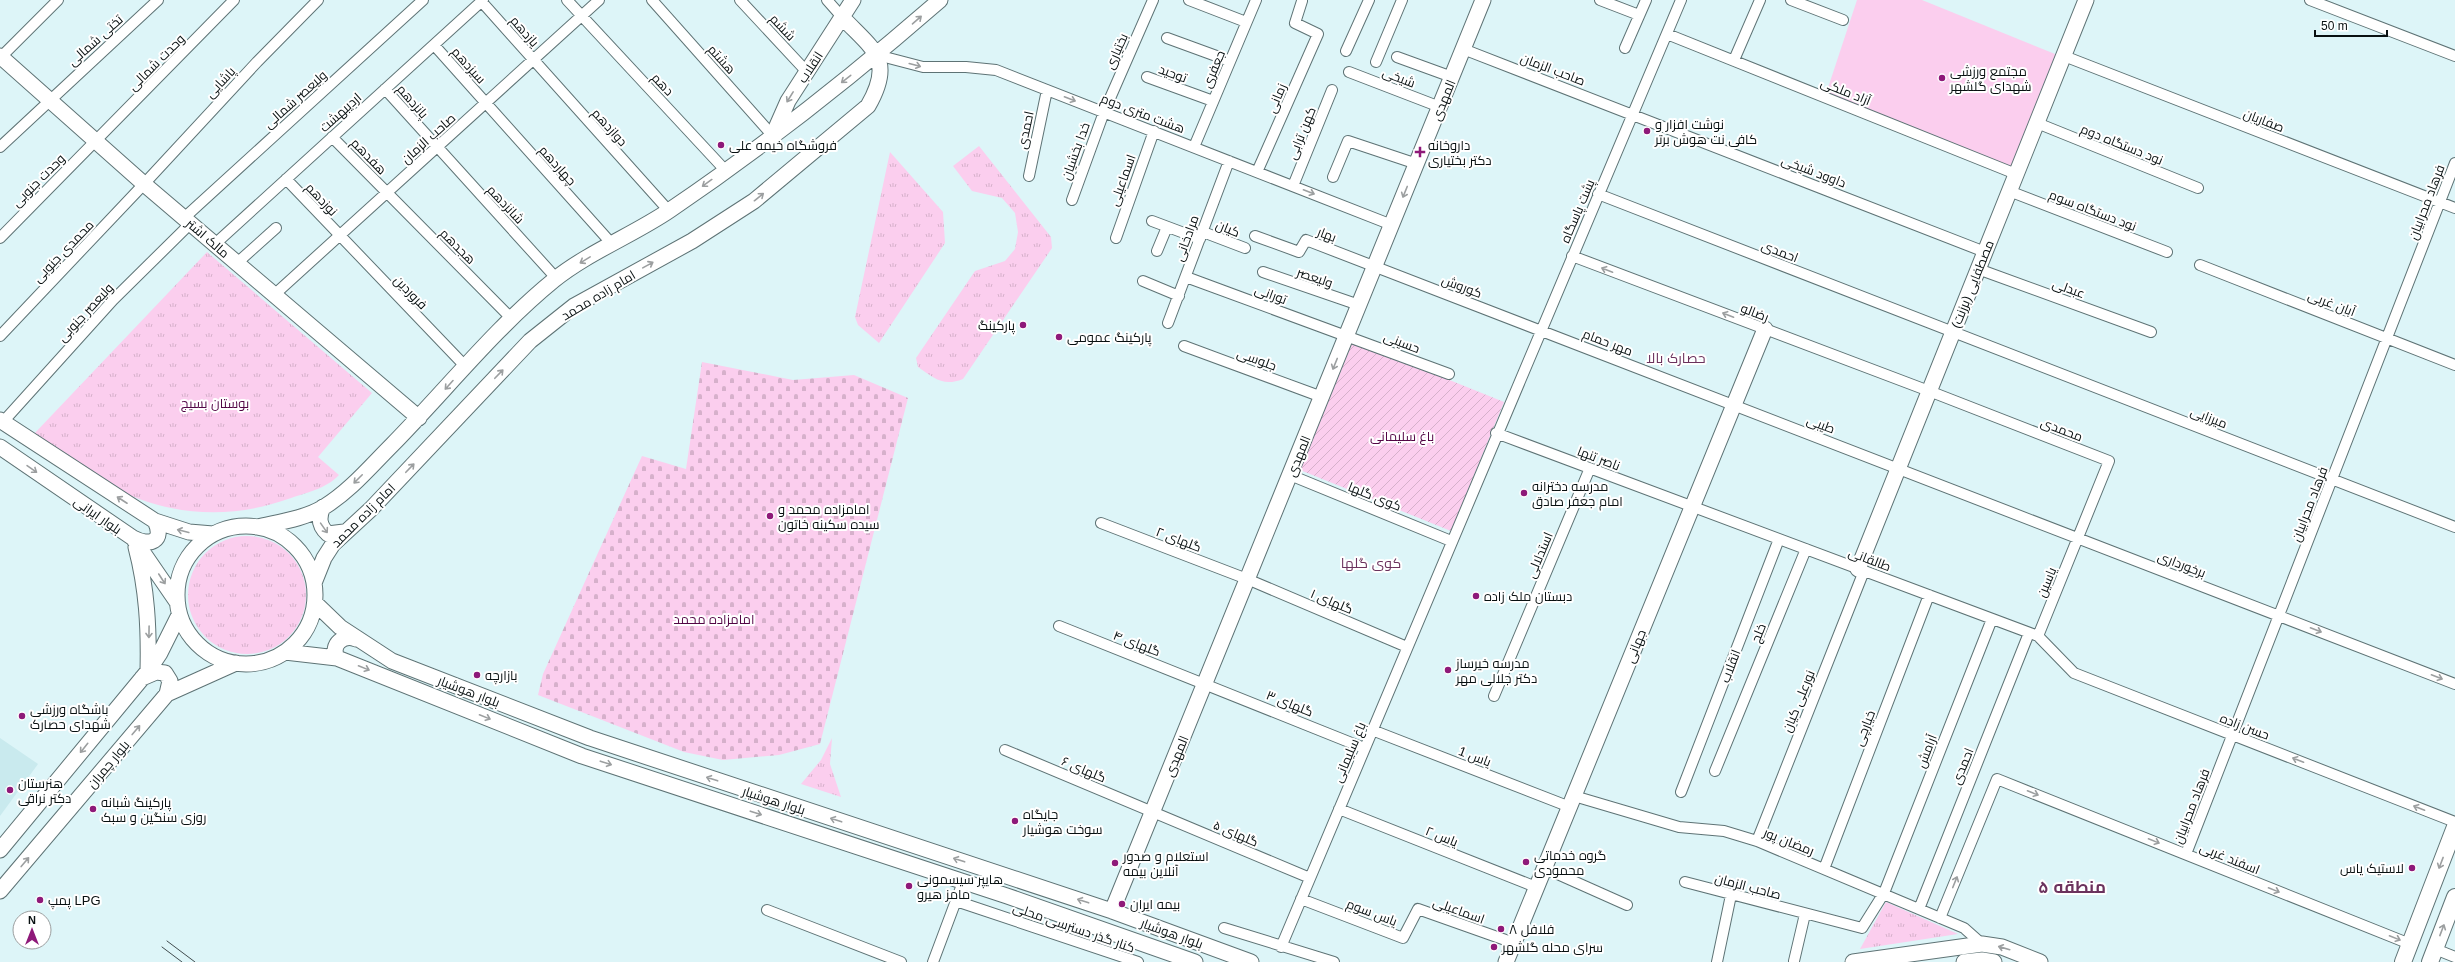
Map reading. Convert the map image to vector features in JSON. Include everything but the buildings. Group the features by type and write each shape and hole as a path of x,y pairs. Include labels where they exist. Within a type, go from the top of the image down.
{"main road":[{"path":"2403,962 2455,827"},
{"path":"2432,956 2455,897"}],"street":[{"path":"0,57 58,0"},
{"name":"تختی شمالی","path":"0,147 49,99 158,0"},
{"name":"وحدت شمالی","path":"95,141 234,0"},
{"name":"پاشایی","path":"144,184 257,62 318,0"},
{"name":"ولیعصر شمالی","path":"188,220 423,0"},
{"name":"دهم","path":"567,0 725,170"},
{"name":"صاحب الزمان","path":"274,295 599,0"},
{"name":"هشتم","path":"652,0 772,136"},
{"name":"ششم","path":"740,0 807,72"},
{"path":"827,0 877,55"},
{"name":"انقلاب","path":"772,136 788,101 853,0"},
{"path":"257,527 283,537 294,546 310,569 314,582 315,603 300,638 286,652 253,664 236,663 220,659 207,652 195,642 185,629 178,609 177,586 181,570 196,547 213,534 234,527 257,527 305,515 323,507 350,488 419,418 511,318 556,278 669,211 772,136 877,55 940,0"},
{"name":"بختیاری","path":"1104,112 1153,0"},
{"path":"1189,0 1246,22"},
{"name":"جعفری","path":"1194,147 1256,0"},
{"path":"1346,51 1369,0"},
{"path":"1376,62 1402,0"},
{"name":"المهدی","path":"1112,911 1483,0"},
{"path":"1600,0 1639,15"},
{"path":"1625,48 1646,0"},
{"name":"پشت پاسگاه","path":"1496,433 1681,0"},
{"path":"1734,60 1760,0"},
{"path":"1791,0 1843,20"},
{"name":"مصطفایی (برزنت)","path":"1861,570 1929,391 2086,0"},
{"path":"2310,0 2455,56"},
{"name":"اردیبهشت","path":"215,244 482,1"},
{"name":"یازدهم","path":"482,1 532,60"},
{"name":"زمانی","path":"1257,172 1318,34 1295,22 1302,1"},
{"name":"آزاد ملکی","path":"1667,34 2016,174"},
{"path":"1167,38 1230,61"},
{"name":"سیزدهم","path":"434,45 485,103"},
{"name":"صاحب الزمان","path":"1463,49 1632,114"},
{"name":"هشت متری دوم","path":"877,55 922,67 966,67 996,70 1392,225"},
{"name":"امام زاده محمد","path":"314,582 324,558 344,532 371,509 530,341 574,306 692,241 754,201 868,106 878,89 881,76 877,55"},
{"name":"صفاریان","path":"2064,56 2455,208"},
{"name":"مالک اشتر","path":"0,57 350,362 419,418"},
{"path":"1397,58 1452,77"},
{"name":"دوازدهم","path":"532,60 669,211"},
{"name":"شیخی","path":"1348,72 1440,107"},
{"name":"توحید","path":"1147,77 1213,101"},
{"name":"پانزدهم","path":"386,89 436,148"},
{"name":"احمدی","path":"1029,176 1047,90"},
{"name":"کهن ترابی","path":"1293,186 1332,90"},
{"name":"چهاردهم","path":"485,103 612,244"},
{"name":"خدا بخشیان","path":"1072,200 1104,112"},
{"name":"داوود شیخی","path":"1632,114 1985,252"},
{"name":"نود دستگاه دوم","path":"2036,123 2198,188"},
{"name":"اسماعیلی","path":"1116,238 1154,131"},
{"name":"هفدهم","path":"332,137 386,193"},
{"name":"وحدت جنوبی","path":"0,238 95,141"},
{"path":"1333,177 1348,141 1417,164"},
{"name":"شانزدهم","path":"436,148 556,278"},
{"name":"مرادخانی","path":"1168,324 1229,161"},
{"name":"فرهاد محرابیان","path":"2186,854 2455,163"},
{"name":"نوزدهم","path":"286,180 339,236"},
{"name":"محمدی جنوبی","path":"0,336 144,184"},
{"name":"نود دستگاه سوم","path":"2009,191 2167,252"},
{"name":"هجدهم","path":"386,193 511,318"},
{"name":"احمدی","path":"1598,194 1953,332"},
{"name":"ولیعصر جنوبی","path":"1,421 188,220"},
{"name":"کیان","path":"1152,221 1167,227 1245,248"},
{"path":"1157,251 1167,227"},
{"path":"237,263 276,228"},
{"name":"فروردین","path":"339,236 466,366"},
{"name":"بهار","path":"1254,236 1299,252 1306,240 1375,266"},
{"name":"رضالو","path":"1572,256 1929,391"},
{"name":"آبان غربی","path":"2200,265 2455,365"},
{"name":"کوروش","path":"1375,266 1540,330"},
{"name":"عبدلی","path":"1978,269 2151,332"},
{"name":"ولیعصر","path":"1263,272 1359,306"},
{"name":"تورانی","path":"1186,277 1347,335"},
{"path":"1143,281 1179,296"},
{"name":"جهانی","path":"1506,962 1765,329"},
{"name":"مهر حمام","path":"1540,330 1734,404"},
{"name":"میرزایی","path":"1953,332 2455,527"},
{"name":"حسینی","path":"1347,335 1449,374"},
{"name":"جلوسی","path":"1184,346 1322,397"},
{"name":"محمدی","path":"1929,391 2109,462 2078,538"},
{"name":"طیبی","path":"1734,404 1899,468"},
{"name":"بلوار ایرانی","path":"1,421 155,521 189,532 213,534"},
{"name":"ناصر تنها","path":"1496,433 1692,507"},
{"name":"باغ سلیمانی","path":"1281,947 1496,433"},
{"name":"بلوار ایرانی","path":"0,447 133,538 178,609"},
{"name":"استدلالی","path":"1494,696 1590,468"},
{"name":"برخورداری","path":"1899,468 2455,684"},
{"name":"کوی گلها","path":"1290,476 1451,541"},
{"path":"323,507 319,519 324,530 328,534 344,532"},
{"name":"طالقانی","path":"1692,507 2034,634"},
{"path":"133,538 142,543 154,541 158,537 155,521"},
{"name":"گلهای ۲","path":"1102,523 1248,579"},
{"path":"133,538 148,600 149,627 144,675"},
{"name":"یاسین","path":"2034,634 2078,538"},
{"name":"انقلاب","path":"1681,792 1779,539"},
{"name":"خلج","path":"1715,771 1806,549"},
{"name":"نورعلی کیان","path":"1757,841 1861,570"},
{"name":"گلهای ۱","path":"1248,579 1406,647"},
{"name":"خیارچی","path":"1824,869 1929,595"},
{"name":"بلوار هوشیار","path":"315,603 335,623 392,661 590,738 1112,911 1251,962"},
{"path":"0,850 160,654 178,609"},
{"name":"آرامش","path":"1884,893 1992,619"},
{"name":"گلهای ۴","path":"1059,626 1205,683"},
{"name":"احمدی","path":"1919,909 2034,634"},
{"name":"حسن زاده","path":"2034,634 2074,673 2455,822"},
{"path":"337,658 335,650 339,641 347,637 356,638"},
{"name":"بلوار هوشیار","path":"286,652 337,658 582,756 963,882 1195,962"},
{"name":"بلوار چمران","path":"0,891 167,694 236,663"},
{"path":"144,675 156,672 165,673 170,681 167,694"},
{"name":"گلهای ۳","path":"1205,683 1364,748"},
{"name":"یاس 1","path":"1372,730 1572,801"},
{"name":"گلهای ۶","path":"1005,750 1153,812"},
{"name":"اسفند غربی","path":"1940,918 1997,778 2410,944"},
{"name":"رمضان پور","path":"1572,801 1680,828 1724,831 1757,841 1884,893 1964,928 1982,944"},
{"name":"یاس ۲","path":"1339,809 1536,887"},
{"name":"گلهای ۵","path":"1153,812 1310,878"},
{"path":"1544,868 1627,906"},
{"path":"933,962 963,882"},
{"name":"صاحب الزمان","path":"1685,882 1862,928 1884,893"},
{"path":"1717,962 1731,895"},
{"name":"یاس سوم","path":"1301,899 1403,938 1418,909"},
{"name":"کنار گذر دسترسی محلی","path":"956,901 1138,962"},
{"name":"اسماعیلی","path":"1418,909 1514,943"},
{"path":"767,910 901,962"},
{"path":"1794,961 1805,914"},
{"path":"1224,928 1281,947 1334,962"},
{"path":"1853,962 1982,944 2002,947 2040,962"},
{"path":"2432,956 2455,957"},
{"path":"1964,962 1982,960 1994,962"}],"shaded area":[{"name":"هنرستان دکتر نراقی","path":"0,738 38,764 0,816"}],"green space":[{"name":"مجتمع ورزشی شهدای گلشهر","path":"1857,0 1922,0 2060,56 2014,170 1824,100"},
{"path":"979,146 1051,237 1052,248 963,379 944,382 934,378 918,367 916,358 975,271 1005,261 1015,249 1018,232 1015,213 1002,198 972,191 953,166"},
{"path":"890,152 943,212 945,243 879,343 858,325 855,317"},
{"name":"بوستان بسیج","path":"207,252 372,393 318,457 339,475 328,484 266,506 244,510 200,512 178,509 135,497 114,488 93,476 33,435"},
{"name":"باغ سلیمانی","path":"1353,341 1504,402 1451,531 1300,470"},
{"name":"امامزاده محمد","path":"702,362 793,380 854,375 908,398 820,744 779,755 723,760 684,752 538,695 543,674 642,456 686,469"},
{"path":"247,536 259,537 270,541 289,553 301,572 305,583 305,607 301,618 289,637 270,649 259,653 247,654 235,653 224,649 205,637 193,618 189,607 188,595 189,583 193,572 205,553 224,541 235,537"},
{"path":"832,738 830,764 841,797 801,784 821,760"},
{"path":"1886,902 1958,934 1860,949"}],"tram line":[{"path":"167,941 195,962"},
{"path":"162,947 182,962"}],"place":[{"name":"مجتمع ورزشی شهدای گلشهر","path":"1942,78"},
{"name":"نوشت افزار و کافی نت هوش برتر","path":"1647,131"},
{"name":"فروشگاه خیمه علی","path":"721,145"},
{"name":"داروخانه دکتر بختیاری","path":"1420,152"},
{"name":"پارکینگ","path":"1023,325"},
{"name":"پارکینگ عمومی","path":"1059,337"},
{"name":"مدرسه دخترانه امام جعفر صادق","path":"1524,493"},
{"name":"امامزاده محمد و سیده سکینه خاتون","path":"770,516"},
{"name":"دبستان ملک زاده","path":"1476,596"},
{"name":"مدرسه خیرساز دکتر جلالی مهر","path":"1448,670"},
{"name":"بازارچه","path":"477,675"},
{"name":"باشگاه ورزشی شهدای حصارک","path":"22,716"},
{"name":"هنرستان دکتر نراقی","path":"10,790"},
{"name":"پارکینگ شبانه روزی سنگین و سبک","path":"93,809"},
{"name":"جایگاه سوخت هوشیار","path":"1015,821"},
{"name":"گروه خدماتی محمودی","path":"1526,862"},
{"name":"استعلام و صدور آنلاین بیمه","path":"1115,863"},
{"name":"لاستیک یاس","path":"2412,868"},
{"name":"هایپر سیسمونی مامز هیرو","path":"909,886"},
{"name":"پمپ LPG","path":"40,900"},
{"name":"بیمه ایران","path":"1122,904"},
{"name":"فلافل ۸","path":"1501,929"},
{"name":"سرای محله گلشهر","path":"1494,947"}],"district":[{"name":"حصارک بالا","path":"1676,358"},
{"name":"کوی گلها","path":"1371,563"},
{"name":"منطقه ۵","path":"2072,887"}]}
